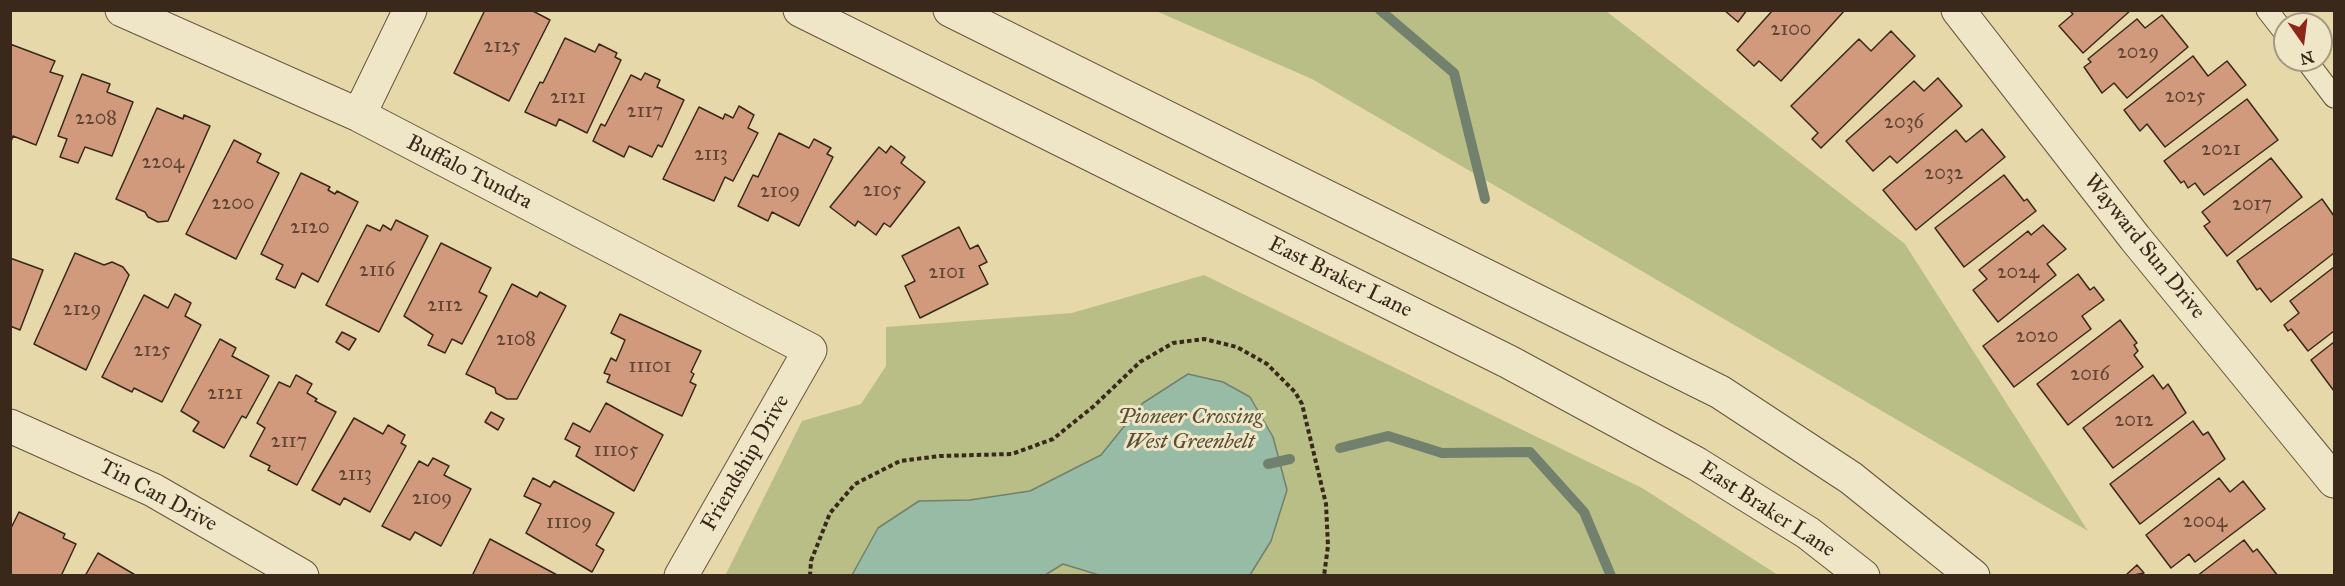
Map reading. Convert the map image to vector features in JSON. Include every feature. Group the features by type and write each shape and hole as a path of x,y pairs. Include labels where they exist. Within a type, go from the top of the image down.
{"street":[{"name":"Buffalo Tundra","path":"122,10 359,116 810,350"},
{"path":"359,116 410,10"},
{"name":"East Braker Lane","path":"800,10 1509,362 1697,464 1808,533 1863,576"},
{"path":"950,10 1720,392 1851,478 1973,576"},
{"name":"Wayward Sun Drive","path":"1958,10 2135,238 2334,481"},
{"name":"Friendship Drive","path":"681,576 810,350"},
{"name":"Tin Can Drive","path":"10,426 153,490 302,576"}],"lane":[{"path":"2315,72 2334,97"}],"path":[{"path":"810,576 811,561 830,513 855,484 900,461 940,456 1012,454 1053,439 1094,406 1140,362 1173,343 1204,339 1237,347 1267,364 1295,392 1302,404 1326,504 1328,546 1324,576"}],"green space":[{"path":"1156,11 1606,11 1905,244 2088,531 1312,79"},
{"name":"Pioneer Crossing West Greenbelt","path":"1204,275 1642,488 1778,575 725,576 802,421 861,404 886,366 886,327 1072,313"}],"shaded area":[{"path":"1188,374 1223,382 1250,397 1273,437 1287,490 1271,541 1250,575 1099,575 1063,564 1045,575 852,575 878,528 919,501 970,500 1030,491 1101,455 1143,403"}],"building":[{"path":"485,10 531,10 550,20 509,101 454,73"},
{"path":"1724,10 1747,10 1738,22"},
{"path":"1773,10 1845,10 1781,81 1759,61 1754,66 1737,50"},
{"path":"2069,10 2131,10 2083,53 2059,26 2073,14"},
{"path":"2162,15 2188,47 2127,98 2114,83 2102,93 2084,67 2091,62 2088,59 2137,19 2145,28"},
{"path":"1891,31 1915,56 1821,148 1812,139 1818,133 1791,106 1859,39 1871,51"},
{"path":"565,38 595,52 599,44 617,53 615,57 621,60 587,133 559,119 556,126 525,112 540,82 543,83"},
{"path":"10,44 55,61 50,72 63,76 36,145 13,136 10,144"},
{"path":"2193,56 2208,76 2227,61 2246,85 2165,147 2147,124 2140,131 2124,110"},
{"path":"645,73 660,80 657,87 684,100 662,147 658,145 652,157 629,146 624,157 593,141 601,124 605,126 631,75 641,80"},
{"path":"82,74 110,84 107,92 133,102 112,156 85,147 78,163 60,157 67,139 58,136"},
{"path":"1938,78 1962,106 1897,163 1890,156 1873,171 1846,141 1914,81 1924,91"},
{"path":"2247,99 2278,140 2204,195 2195,183 2188,188 2184,181 2181,183 2164,161"},
{"path":"739,106 754,115 748,128 758,133 733,181 725,177 714,201 663,179 699,107 723,119 725,114 733,118"},
{"path":"157,108 183,119 184,115 210,126 168,221 158,222 148,217 145,212 116,199"},
{"path":"1982,129 2005,157 1916,230 1883,190 1956,130 1966,142"},
{"path":"779,133 809,148 814,139 831,148 827,154 833,157 799,226 772,212 768,221 738,206 753,175 758,177"},
{"path":"234,140 261,154 257,162 279,173 236,259 186,234"},
{"path":"891,146 905,157 901,163 925,182 890,227 884,223 876,235 858,221 855,226 830,207 879,147 886,153"},
{"path":"2271,158 2302,197 2227,256 2204,226 2210,222 2202,212"},
{"path":"301,173 330,187 328,190 335,194 337,191 358,202 318,282 302,273 295,288 276,279 283,265 261,254"},
{"path":"2004,175 2024,201 2027,199 2036,211 1964,267 1935,228"},
{"path":"2322,199 2334,216 2334,253 2271,302 2260,288 2257,290 2237,261"},
{"path":"396,220 428,236 379,332 326,305 367,225 380,231 383,225 391,230"},
{"path":"2043,225 2066,249 2047,264 2056,275 1998,322 1973,290 1987,279 1979,270 2028,231 2031,235"},
{"path":"959,227 970,249 978,245 987,262 979,266 988,284 920,318 905,286 915,281 902,256"},
{"path":"441,243 491,268 479,292 487,296 462,344 452,339 445,353 428,345 433,335 404,316"},
{"path":"75,253 104,265 112,262 123,267 129,275 86,370 34,344"},
{"path":"10,258 43,270 20,330 10,326"},
{"path":"2334,267 2334,331 2308,351 2291,329 2288,331 2284,325 2299,313 2290,301"},
{"path":"2078,274 2090,290 2094,287 2104,300 2082,316 2091,329 2014,387 1983,346"},
{"path":"512,284 537,297 540,292 566,306 517,399 507,399 496,393 495,388 466,374"},
{"path":"175,294 191,303 185,316 201,325 162,402 134,388 132,392 102,377 144,295 168,308"},
{"path":"620,314 701,351 691,372 694,374 690,382 696,385 682,416 607,382 610,375 604,373 611,358 616,361 625,340 611,333"},
{"path":"2120,320 2137,343 2134,345 2138,351 2134,355 2143,367 2068,425 2037,384"},
{"path":"342,332 356,339 349,350 336,342"},
{"path":"220,339 236,348 232,356 269,376 246,418 242,416 224,448 193,431 199,422 181,411"},
{"path":"2334,342 2334,391 2311,360"},
{"path":"296,375 312,384 307,393 317,399 315,401 336,412 297,485 268,470 270,466 250,456 265,428 257,423 279,382 290,387"},
{"path":"2153,375 2163,389 2168,384 2186,413 2113,468 2083,428"},
{"path":"606,403 663,435 634,491 576,456 580,447 565,439 573,423 590,432"},
{"path":"491,412 504,419 498,430 485,422"},
{"path":"354,418 383,434 388,425 405,435 401,443 406,446 370,512 344,498 340,505 312,490"},
{"path":"2193,421 2203,435 2208,432 2225,459 2140,524 2110,484"},
{"path":"433,458 449,466 444,475 471,489 441,546 415,532 410,540 382,526 419,461 428,466"},
{"path":"533,478 550,487 554,481 614,513 596,545 604,550 592,572 526,533 541,504 524,496"},
{"path":"2219,478 2230,492 2243,481 2265,509 2195,562 2189,554 2171,568 2146,535"},
{"path":"19,512 65,534 63,538 76,544 61,576 10,576 10,530"},
{"path":"490,539 559,576 472,576"},
{"path":"2244,540 2253,552 2257,549 2278,576 2197,576"},
{"path":"98,553 137,576 85,576"},
{"path":"2137,565 2144,573 2129,576 2127,574"}],"waterway":[{"path":"1380,10 1454,73 1485,199"},
{"path":"1340,448 1388,436 1442,453 1530,452 1584,512 1611,576"},
{"path":"1268,464 1290,459"}]}
